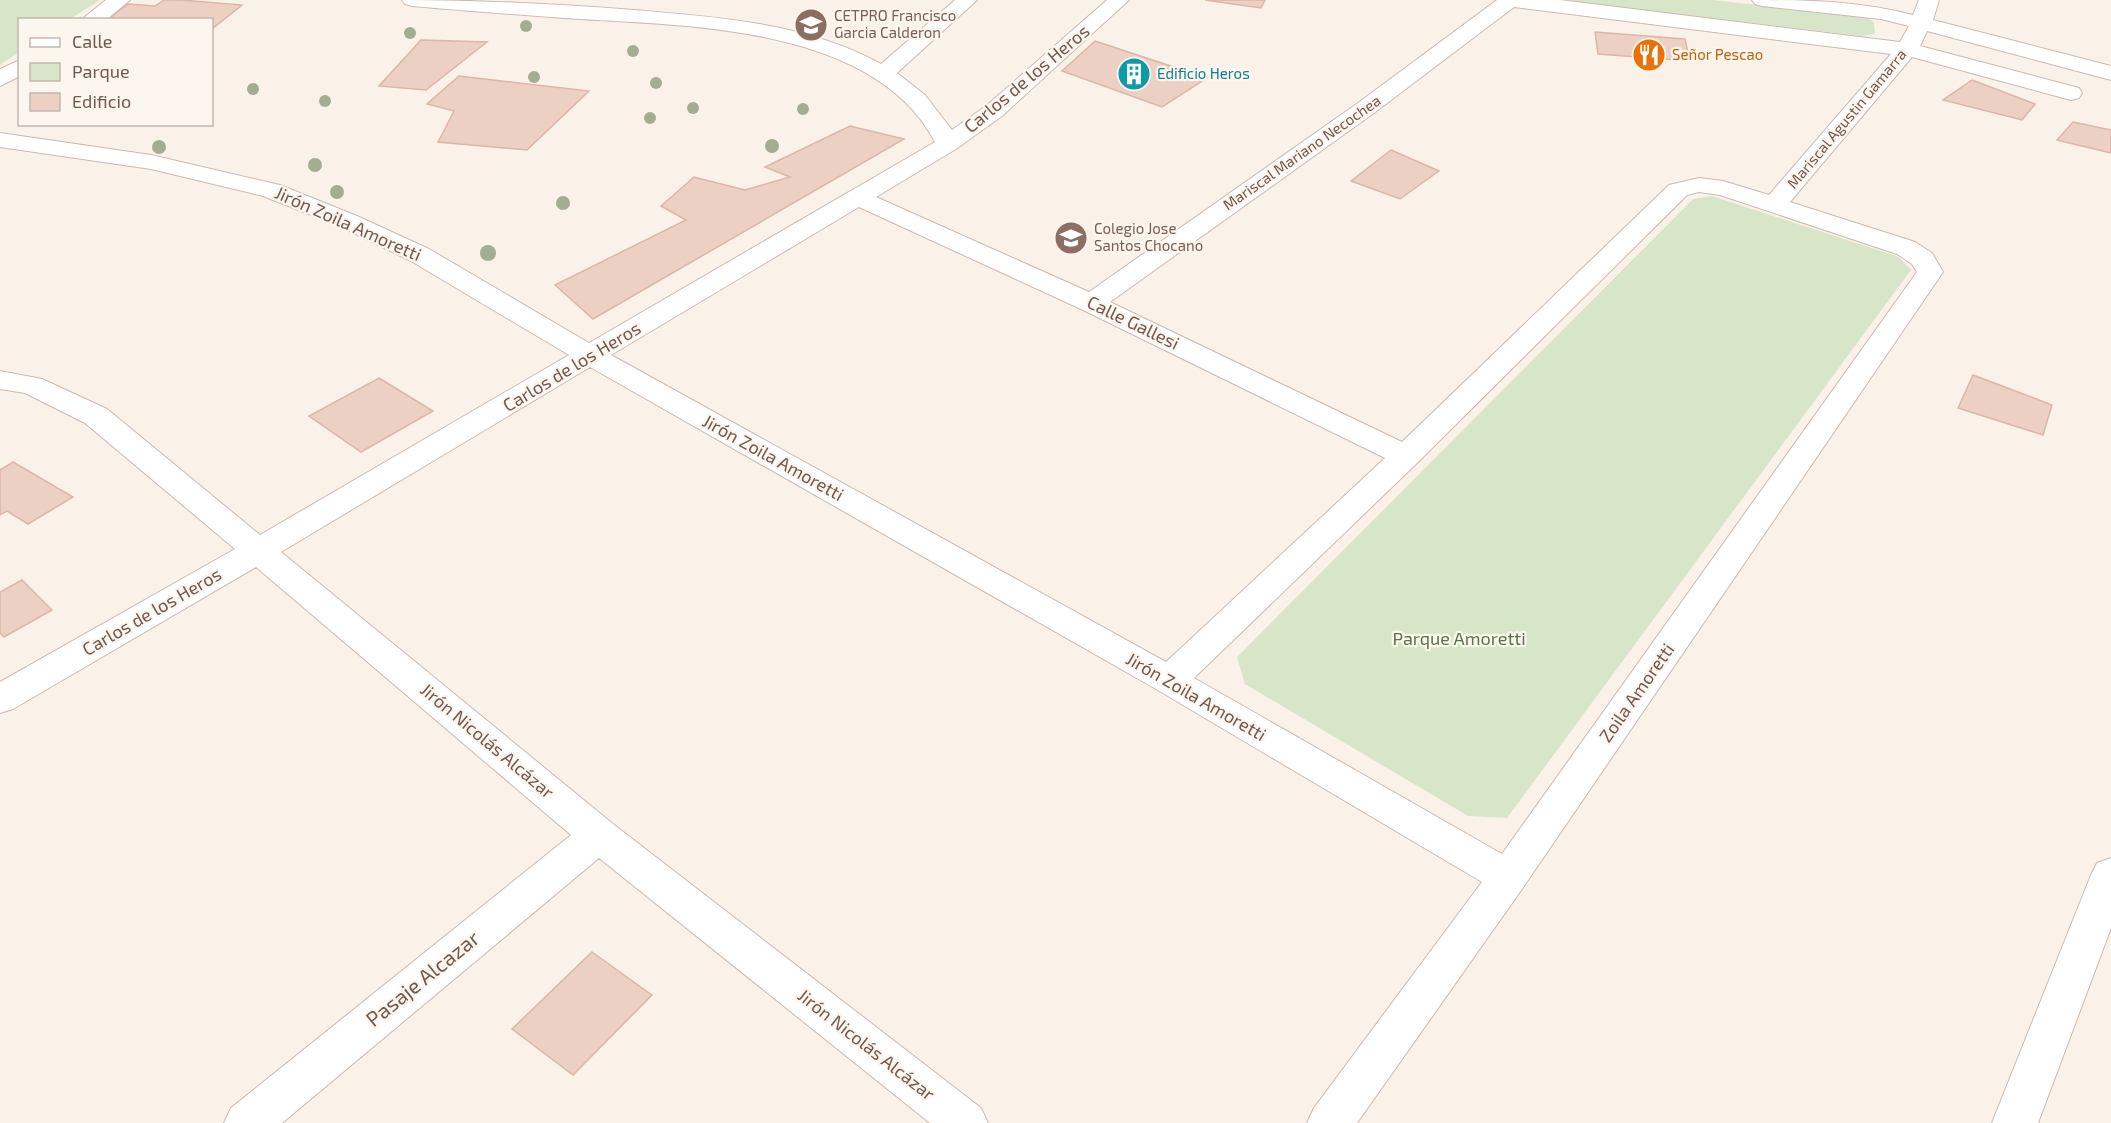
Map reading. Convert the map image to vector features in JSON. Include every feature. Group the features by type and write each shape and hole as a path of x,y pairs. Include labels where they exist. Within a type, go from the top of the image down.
{"street":[{"path":"94,18 120,0"},
{"path":"412,0 691,22 800,40 838,52 883,74 920,102 937,122 948,144"},
{"path":"691,22 710,0"},
{"path":"883,74 968,0"},
{"name":"Carlos de los Heros","path":"0,699 258,551 948,144 994,111 1119,0"},
{"path":"1510,0 1907,48 2071,93"},
{"name":"Mariscal Mariano Necochea","path":"1091,303 1366,108 1510,0"},
{"path":"1762,0 1882,14 2111,73"},
{"name":"Mariscal Agustin Gamarra","path":"1775,204 1907,48 1921,23 1929,0"},
{"path":"0,79 18,67"},
{"name":"Jirón Zoila Amoretti","path":"0,140 151,162 271,190 348,221 420,255 591,356 1169,680 1508,877"},
{"path":"1169,680 1406,456 1678,190 1699,185 1723,188 1775,204"},
{"name":"Calle Gallesi","path":"856,197 1091,303 1406,456"},
{"name":"Zoila Amoretti","path":"1330,1123 1508,877 1930,272 1923,260 1906,248 1775,204"},
{"name":"Jirón Nicolás Alcázar","path":"11,389 96,416 599,835 964,1123"},
{"name":"Pasaje Alcazar","path":"247,1123 599,835"},
{"path":"2014,1123 2111,875"}],"green space":[{"path":"0,0 100,0 72,18 18,18 18,53 0,65"},
{"path":"1571,0 1713,0 1866,17 1874,22 1875,34 1862,36"},
{"name":"Parque Amoretti","path":"1712,196 1899,257 1911,270 1507,818 1468,816 1245,684 1237,657 1693,199"}],"building":[{"path":"164,0 242,5 213,28 213,18 110,18 128,4 155,6"},
{"path":"1205,0 1265,0 1261,8"},
{"path":"1595,32 1685,39 1690,61 1598,54"},
{"path":"421,40 487,42 426,90 379,86"},
{"name":"Edificio Heros","path":"1095,41 1207,78 1162,107 1062,71"},
{"path":"459,76 589,91 527,150 438,142 454,111 427,104"},
{"path":"1972,80 2035,104 2022,120 1943,100"},
{"path":"2073,122 2111,130 2111,153 2057,140"},
{"path":"850,126 904,139 593,319 555,285 686,220 661,206 694,177 745,190 790,177 765,167"},
{"path":"1391,150 1439,171 1400,199 1351,181"},
{"path":"1973,375 2052,405 2043,435 1958,408"},
{"path":"379,378 433,411 361,452 309,416"},
{"path":"13,462 73,497 28,524 7,511 0,515 0,470"},
{"path":"22,580 52,610 4,637 0,633 0,592"},
{"path":"592,952 652,995 573,1075 512,1029"}],"place":[{"name":"CETPRO Francisco Garcia Calderon","path":"811,25"},
{"name":"Señor Pescao","path":"1649,55"},
{"name":"Edificio Heros","path":"1134,74"},
{"name":"Colegio Jose Santos Chocano","path":"1071,238"}]}
